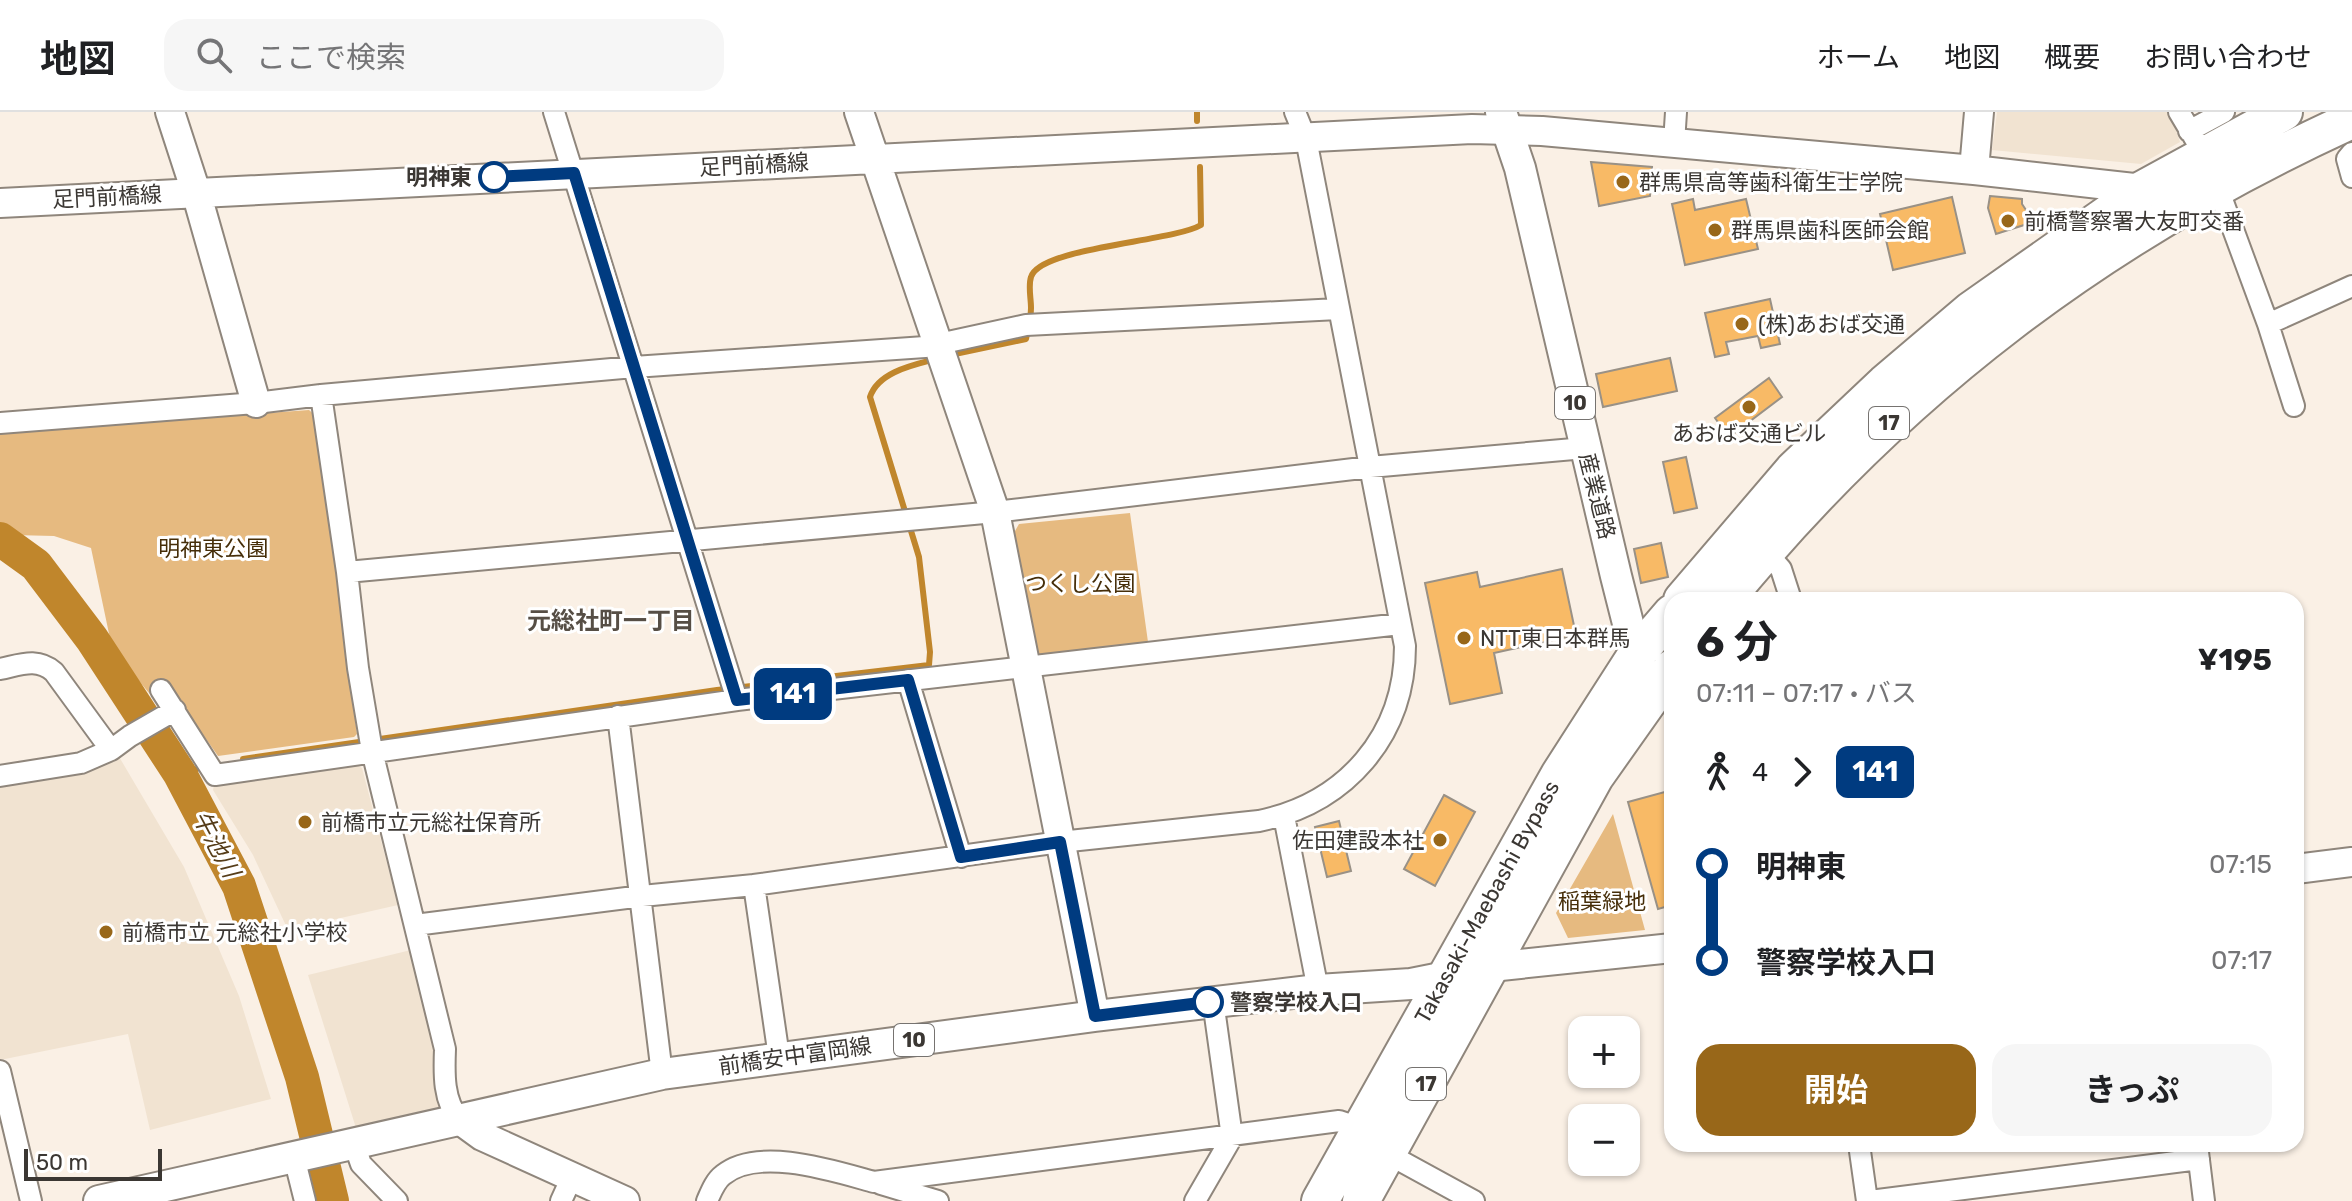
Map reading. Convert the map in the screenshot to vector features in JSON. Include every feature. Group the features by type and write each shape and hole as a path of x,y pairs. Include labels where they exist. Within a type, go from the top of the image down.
{"highway":[{"name":"17","path":"1688,592 1794,469 1885,383 1971,310 2143,189 2196,142 2284,112"},
{"name":"17","path":"1732,592 1810,502 1884,427 1957,364 2077,273 2202,196 2352,120"},
{"name":"Takasaki-Maebashi Bypass","path":"1320,1201 1559,775 1636,655 1664,622"},
{"name":"Takasaki-Maebashi Bypass","path":"1361,1201 1595,777 1664,679"}],"main road":[{"name":"産業道路","path":"1505,121 1523,184 1636,655 1644,675 1664,679"},
{"name":"前橋安中富岡線","path":"349,1145 662,1074 1213,1001 1388,986 1491,967"},
{"name":"10","path":"99,1201 349,1145"}],"street":[{"path":"170,112 256,403"},
{"path":"554,112 737,700"},
{"path":"859,112 995,512 1095,1016"},
{"path":"415,925 754,885 1060,842 1259,821 1284,816 1313,803 1339,785 1368,757 1384,735 1395,711 1405,667 1405,646 1306,139 1295,112"},
{"path":"1674,143 1676,112"},
{"path":"1974,170 1979,112"},
{"path":"2179,112 2196,142 2224,112"},
{"name":"足門前橋線","path":"0,203 1306,139 1472,129 1505,121 1674,143 1974,170 2202,196"},
{"path":"2352,153 2347,159 2352,177"},
{"path":"2202,196 2223,202 2294,406"},
{"path":"2268,324 2352,286"},
{"path":"0,423 256,403 634,367 936,344 1026,325 1338,309"},
{"path":"321,395 372,751 445,1049 444,1075 452,1110 482,1136 566,1189 625,1201"},
{"path":"347,572 995,512 1370,467 1585,448"},
{"path":"1766,552 1781,569 1788,592"},
{"path":"161,690 169,713 215,775 737,700 1400,624"},
{"path":"0,669 32,662 46,665 111,750"},
{"path":"908,680 961,857"},
{"path":"0,776 81,763 111,750 169,713"},
{"path":"618,716 662,1074"},
{"path":"1284,816 1318,990"},
{"path":"2304,868 2352,862"},
{"path":"754,885 779,1057"},
{"path":"1491,967 1664,949"},
{"path":"1195,1201 1232,1137 1213,1001"},
{"path":"0,1071 31,1201"},
{"path":"874,1182 1339,1121 1360,1128"},
{"path":"349,1145 361,1164 397,1201"},
{"path":"1860,1152 1868,1201 2198,1152 2204,1201"},
{"path":"1388,1154 1474,1201"},
{"path":"298,1156 305,1201"},
{"path":"707,1201 721,1176 739,1166 761,1161 825,1168 938,1201"}],"shaded area":[{"path":"1997,112 2170,112 2180,142 2141,164 1992,150"},
{"name":"前橋市立 元総社小学校","path":"118,755 184,867 239,996 271,1099 150,1130 128,1034 0,1060 0,785"},
{"name":"前橋市立元総社保育所","path":"352,762 362,768 398,905 288,930 253,855 213,790 214,784"},
{"path":"411,950 435,1050 433,1077 443,1108 356,1128 308,975"}],"green space":[{"name":"明神東公園","path":"309,410 317,417 357,734 354,737 218,756 175,695 163,710 112,648 91,548 54,536 13,535 0,523 0,432"},
{"name":"つくし公園","path":"1130,513 1148,642 1140,651 1045,661 1034,654 1011,538 1019,524"},
{"name":"稲葉緑地","path":"1613,814 1645,930 1568,938 1556,913"}],"building":[{"name":"群馬県高等歯科衛生士学院","path":"1591,162 1652,167 1650,196 1599,206"},
{"path":"1990,196 2022,199 2028,221 1996,234 1988,208"},
{"path":"1952,197 1965,253 1893,270 1880,214"},
{"name":"群馬県歯科医師会館","path":"1693,199 1695,210 1746,199 1758,249 1685,265 1672,204"},
{"name":"(株)あおば交通","path":"1770,299 1780,344 1761,348 1758,336 1726,342 1729,354 1715,357 1705,313"},
{"path":"1670,358 1677,391 1603,407 1596,374"},
{"name":"あおば交通ビル","path":"1769,378 1782,397 1729,437 1715,418"},
{"path":"1686,457 1697,508 1674,513 1663,462"},
{"path":"1661,543 1668,577 1641,583 1634,549"},
{"path":"1562,569 1576,635 1494,653 1502,693 1450,704 1425,583 1477,572 1480,587"},
{"path":"1664,792 1664,907 1658,909 1628,802"},
{"name":"佐田建設本社","path":"1444,795 1475,812 1435,886 1404,869"},
{"path":"1339,821 1351,871 1327,877 1315,827"}],"waterway":[{"path":"1197,112 1197,121"},
{"path":"950,355 1026,339 1031,312 1030,281 1040,267 1081,252 1186,231 1201,225 1200,167"},
{"path":"243,759 717,690 929,665 919,557 870,397 874,388 888,376 936,359"},
{"name":"牛池川","path":"0,539 36,565 92,639 180,774 239,886 302,1077 332,1201"},
{"path":"180,774 200,768"}],"bus line":[{"name":"141","path":"494,177 574,173 737,700 908,680 961,857 1060,842 1095,1016 1208,1002"}],"place":[{"name":"明神東","path":"494,177"},
{"name":"群馬県高等歯科衛生士学院","path":"1623,182"},
{"name":"前橋警察署大友町交番","path":"2008,221"},
{"name":"群馬県歯科医師会館","path":"1715,230"},
{"name":"(株)あおば交通","path":"1742,324"},
{"name":"あおば交通ビル","path":"1749,407"},
{"name":"NTT東日本群馬","path":"1464,638"},
{"name":"前橋市立元総社保育所","path":"305,822"},
{"name":"佐田建設本社","path":"1440,840"},
{"name":"前橋市立 元総社小学校","path":"106,932"},
{"name":"警察学校入口","path":"1208,1002"}],"district":[{"name":"元総社町一丁目","path":"611,621"}]}
